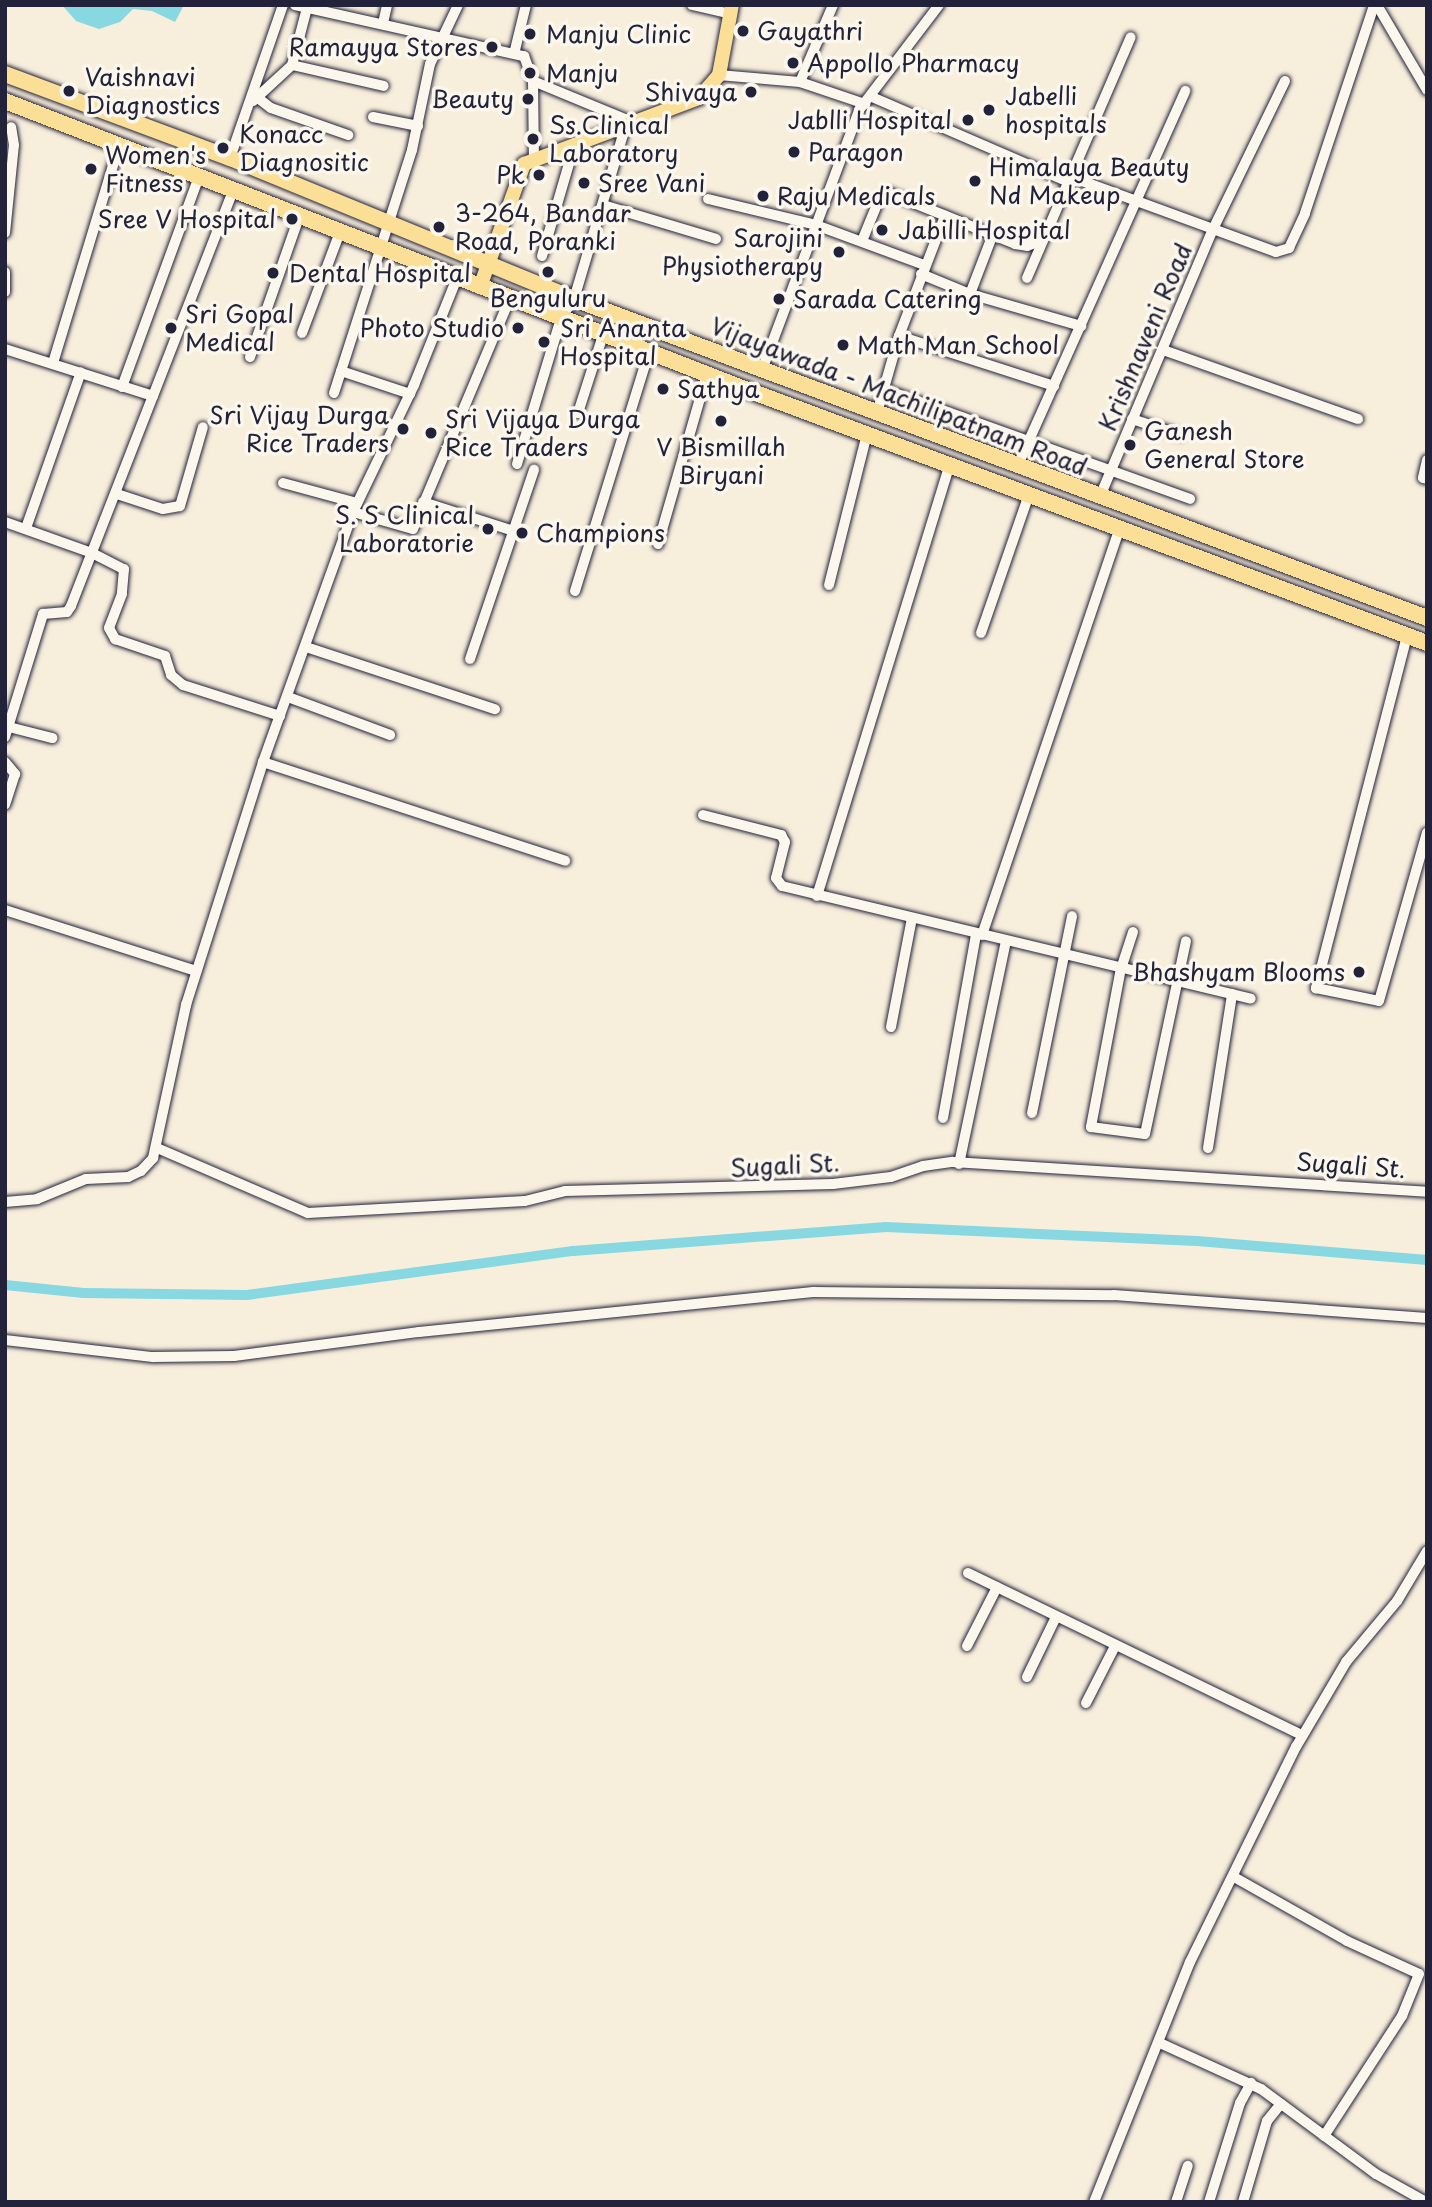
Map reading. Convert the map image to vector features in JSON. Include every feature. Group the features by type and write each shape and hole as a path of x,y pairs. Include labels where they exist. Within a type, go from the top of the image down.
{"highway":[{"name":"Vijayawada - Machilipatnam Road","path":"5,74 230,158 574,299 1427,618"},
{"name":"Vijayawada - Machilipatnam Road","path":"12,104 200,174 379,248 603,335 1427,643"}],"main road":[{"path":"480,287 524,164 575,143 631,126 699,98 719,75 731,10"}],"street":[{"path":"230,158 254,100 283,5"},
{"path":"295,5 515,50 531,65 534,158"},
{"path":"383,23 387,5"},
{"path":"334,393 379,248 390,225 418,126 430,64 458,5"},
{"path":"515,50 526,5"},
{"path":"692,5 731,10"},
{"path":"800,82 833,5"},
{"path":"762,370 859,110 904,47 939,5"},
{"path":"1375,5 1427,90"},
{"path":"1285,81 1213,229 1276,252 1289,248 1375,5"},
{"path":"254,100 292,65 307,8"},
{"path":"1027,278 1131,37"},
{"path":"292,65 384,86"},
{"name":"Krishnaveni Road","path":"719,75 800,82 868,100 1068,182 1082,181 1213,229 1100,497"},
{"path":"517,464 561,318 574,299 631,126 533,81"},
{"path":"1018,465 1185,91"},
{"path":"254,100 348,135"},
{"path":"5,233 13,145 12,104"},
{"path":"373,117 418,126"},
{"path":"5,139 11,127"},
{"path":"542,256 575,143"},
{"path":"53,363 119,146"},
{"path":"122,387 200,174"},
{"path":"52,738 6,730 43,614 67,612 117,494 234,188"},
{"path":"862,241 883,194 1027,246 1042,240"},
{"path":"708,199 816,225 862,241 970,294 1081,326"},
{"path":"603,205 716,239"},
{"path":"250,356 300,214"},
{"path":"877,413 886,390 899,336 945,216"},
{"path":"302,333 340,232"},
{"path":"970,294 993,234"},
{"path":"5,272 5,292"},
{"path":"5,1202 37,1199 86,1179 128,1177 148,1166 158,1149 196,971 263,762 355,508 410,394 457,278"},
{"path":"283,483 355,508 406,530 413,529 510,298"},
{"path":"578,413 603,335"},
{"path":"899,336 1054,386"},
{"path":"5,349 153,396"},
{"path":"1163,350 1358,419"},
{"path":"575,591 649,352"},
{"path":"341,371 410,394"},
{"path":"26,528 81,372"},
{"path":"658,544 707,374"},
{"path":"886,390 1112,468 1190,499"},
{"path":"1132,419 1181,435"},
{"path":"117,494 163,509 180,506 204,427"},
{"path":"829,585 867,434"},
{"path":"1427,460 1423,478 1427,479"},
{"path":"817,896 950,464"},
{"path":"470,659 534,470"},
{"path":"981,633 1030,494"},
{"path":"423,502 514,531"},
{"path":"5,522 92,553 124,569 124,584 110,628 115,639 165,656 171,675 183,685 280,716"},
{"path":"943,1118 979,934 1120,528"},
{"path":"1407,636 1316,988 1379,1001 1427,833"},
{"path":"306,647 495,709"},
{"path":"288,697 390,735"},
{"path":"5,762 15,774 5,804"},
{"path":"263,762 565,861"},
{"path":"703,815 781,835 785,842 779,884 817,896 1251,999"},
{"path":"5,910 196,971"},
{"path":"1032,1114 1072,915"},
{"path":"891,1027 912,918"},
{"path":"1132,932 1121,968 1091,1127 1144,1134 1186,941"},
{"path":"959,1164 1006,941"},
{"path":"1209,1147 1232,994"},
{"name":"Sugali St.","path":"158,1149 308,1213 357,1214 526,1201 565,1191 842,1183 891,1177 937,1164 1427,1192"},
{"path":"5,1340 153,1357 234,1356 813,1292 1114,1295 1427,1318"},
{"path":"1094,2202 1160,2043 1190,1962 1302,1735 1346,1662 1396,1601 1427,1551"},
{"path":"968,1573 1302,1735"},
{"path":"967,1646 997,1587"},
{"path":"1027,1677 1056,1617"},
{"path":"1086,1703 1115,1646"},
{"path":"1234,1877 1348,1941 1419,1974 1402,2016 1324,2136"},
{"path":"1160,2043 1251,2083 1324,2136 1426,2202"},
{"path":"1209,2202 1240,2103 1251,2083"},
{"path":"1242,2202 1267,2121 1280,2104"},
{"path":"1176,2202 1188,2166"}],"water":[{"path":"62,5 184,5 175,22 152,11 133,9 120,22 99,29 76,21"}],"waterway":[{"path":"5,1285 84,1293 247,1295 573,1251 886,1227 1197,1241 1427,1260"}],"place":[{"name":"Gayathri","path":"743,31"},
{"name":"Manju Clinic","path":"530,34"},
{"name":"Ramayya Stores","path":"492,47"},
{"name":"Appollo Pharmacy","path":"793,63"},
{"name":"Manju","path":"530,73"},
{"name":"Vaishnavi Diagnostics","path":"69,91"},
{"name":"Shivaya","path":"751,92"},
{"name":"Beauty","path":"528,99"},
{"name":"Jabelli hospitals","path":"989,110"},
{"name":"Jablli Hospital","path":"968,120"},
{"name":"Ss.Clinical Laboratory","path":"533,139"},
{"name":"Konacc Diagnositic","path":"223,148"},
{"name":"Paragon","path":"794,152"},
{"name":"Women's Fitness","path":"91,169"},
{"name":"Pk","path":"539,175"},
{"name":"Himalaya Beauty Nd Makeup","path":"975,181"},
{"name":"Sree Vani","path":"584,183"},
{"name":"Raju Medicals","path":"763,196"},
{"name":"Sree V Hospital","path":"292,219"},
{"name":"3-264, Bandar Road, Poranki","path":"439,227"},
{"name":"Jabilli Hospital","path":"882,230"},
{"name":"Sarojini Physiotherapy","path":"839,252"},
{"name":"Benguluru","path":"548,272"},
{"name":"Dental Hospital","path":"273,273"},
{"name":"Sarada Catering","path":"779,299"},
{"name":"Sri Gopal Medical","path":"171,328"},
{"name":"Photo Studio","path":"518,328"},
{"name":"Sri Ananta Hospital","path":"544,342"},
{"name":"Math Man School","path":"843,345"},
{"name":"Sathya","path":"663,389"},
{"name":"V Bismillah Biryani","path":"721,421"},
{"name":"Sri Vijay Durga Rice Traders","path":"403,429"},
{"name":"Sri Vijaya Durga Rice Traders","path":"431,433"},
{"name":"Ganesh General Store","path":"1130,445"},
{"name":"S. S Clinical Laboratorie","path":"488,529"},
{"name":"Champions","path":"522,533"},
{"name":"Bhashyam Blooms","path":"1359,972"}]}
